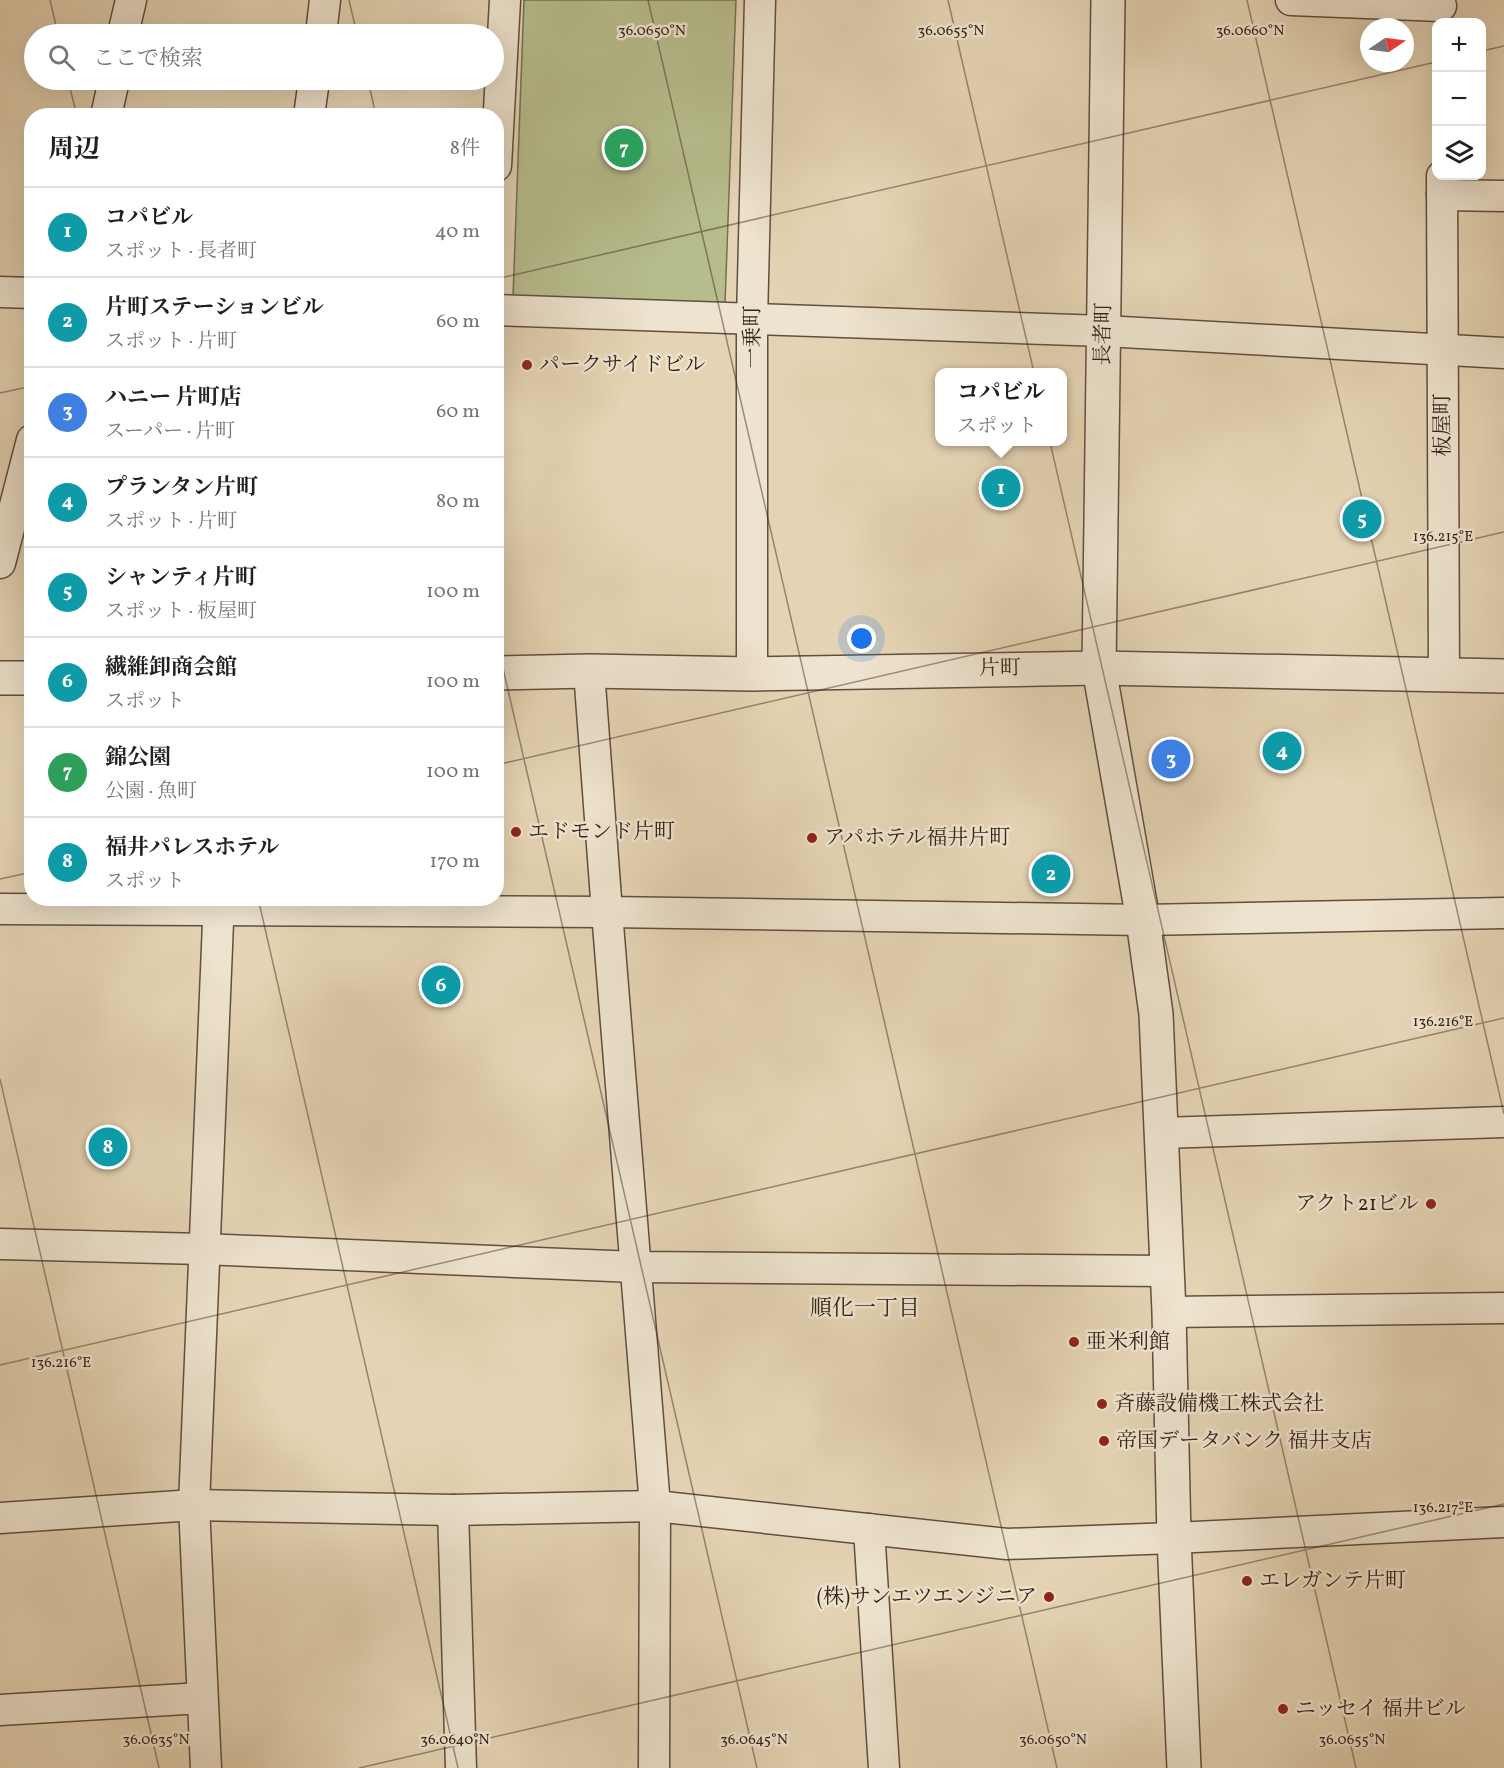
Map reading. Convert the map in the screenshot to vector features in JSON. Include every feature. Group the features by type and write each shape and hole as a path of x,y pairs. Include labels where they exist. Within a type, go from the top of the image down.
{"street":[{"path":"125,24 130,0"},
{"path":"322,24 326,0"},
{"path":"504,24 505,0"},
{"name":"一乗町","path":"752,674 752,320 760,0"},
{"name":"長者町","path":"1108,0 1099,668 1143,920 1156,1014 1184,1768"},
{"path":"1291,0 1441,10"},
{"path":"108,108 112,90"},
{"path":"310,108 313,90"},
{"path":"499,108 500,90"},
{"path":"1442,185 1504,196"},
{"name":"板屋町","path":"1442,185 1444,675"},
{"path":"0,292 24,293"},
{"path":"504,310 1104,331 1504,353"},
{"path":"0,563 24,471"},
{"name":"片町","path":"504,673 589,671 752,674 1099,668 1504,676"},
{"path":"589,671 606,912 655,1506 654,1768"},
{"path":"0,678 24,678"},
{"path":"0,909 131,906"},
{"path":"206,1768 194,1506 219,906"},
{"path":"316,906 1143,920 1504,913"},
{"path":"1161,1133 1504,1122"},
{"path":"0,1244 203,1249 636,1267 1166,1271"},
{"path":"1168,1312 1504,1308"},
{"path":"0,1518 194,1506 453,1510 655,1506 1007,1544 1504,1522"},
{"path":"453,1510 461,1768"},
{"path":"869,1529 884,1768"},
{"path":"0,1710 202,1698"}],"green space":[{"path":"524,0 736,0 725,304 513,296"}],"place":[{"name":"錦公園","path":"624,148"},
{"name":"パークサイドビル","path":"527,365"},
{"name":"コパビル","path":"1001,488"},
{"name":"シャンティ片町","path":"1362,519"},
{"name":"プランタン片町","path":"1282,751"},
{"name":"ハニー 片町店","path":"1171,759"},
{"name":"エドモンド片町","path":"516,832"},
{"name":"アパホテル福井片町","path":"812,838"},
{"name":"片町ステーションビル","path":"1051,874"},
{"name":"繊維卸商会館","path":"441,985"},
{"name":"福井パレスホテル","path":"108,1147"},
{"name":"アクト21ビル","path":"1431,1204"},
{"name":"亜米利館","path":"1074,1342"},
{"name":"斉藤設備機工株式会社","path":"1102,1404"},
{"name":"帝国データバンク 福井支店","path":"1104,1441"},
{"name":"エレガンテ片町","path":"1247,1581"},
{"name":"(株)サンエツエンジニア","path":"1049,1597"},
{"name":"ニッセイ 福井ビル","path":"1283,1709"}],"district":[{"name":"順化一丁目","path":"865,1309"}]}
